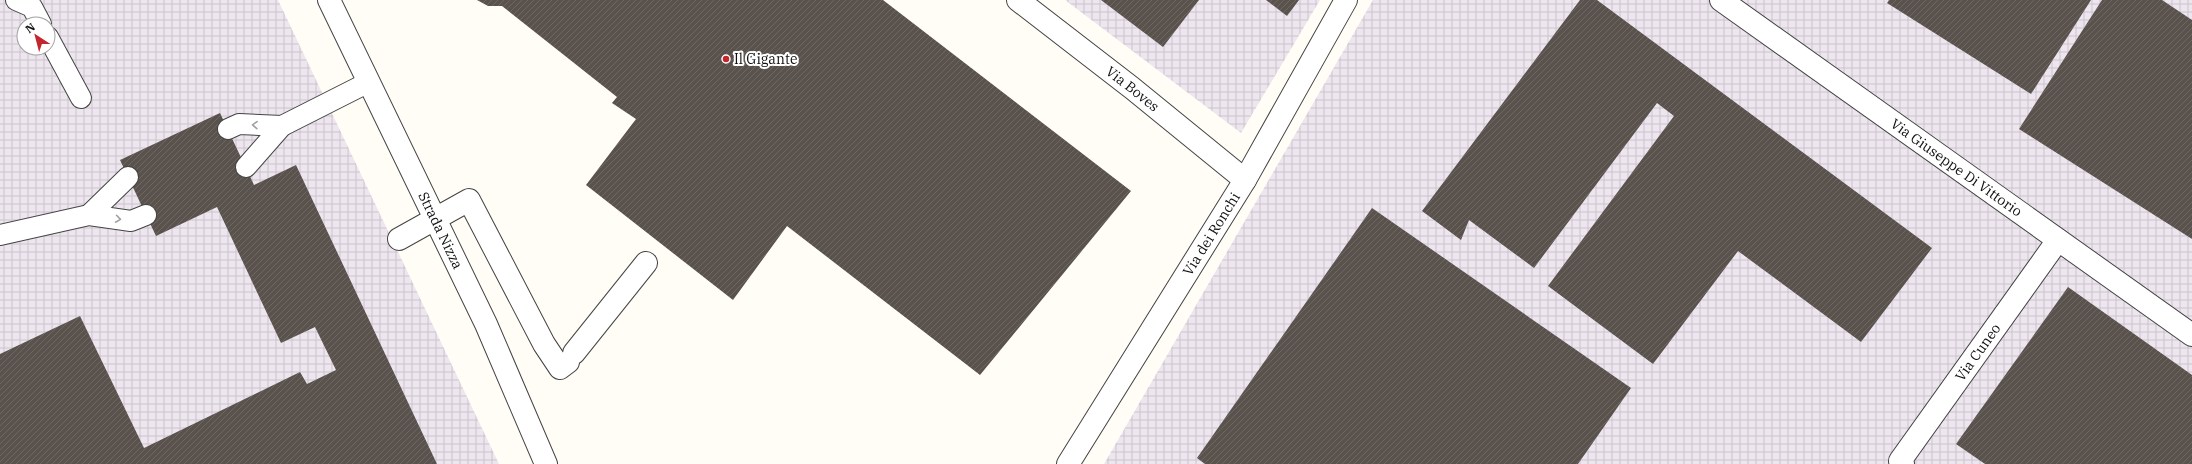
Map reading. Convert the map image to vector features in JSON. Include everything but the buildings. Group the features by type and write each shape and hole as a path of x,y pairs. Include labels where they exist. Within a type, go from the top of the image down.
{"street":[{"name":"Strada Nizza","path":"329,0 486,324 546,464"},
{"name":"Via Boves","path":"1018,0 1132,88 1245,180"},
{"name":"Via dei Ronchi","path":"1068,464 1245,180 1346,0"},
{"name":"Via Giuseppe Di Vittorio","path":"1721,0 2192,335"},
{"path":"399,239 436,220 469,200 544,344 560,368 571,358 646,263"},
{"name":"Via Cuneo","path":"1900,463 2058,240"}],"lane":[{"path":"16,0 32,7 37,16"},
{"path":"56,52 81,98"},
{"path":"246,167 282,126 369,82"},
{"path":"228,128 239,124 282,126"},
{"path":"90,215 128,177"},
{"path":"0,235 90,215 131,221 146,215"}],"shaded area":[{"path":"0,0 278,0 499,464 0,464"},
{"path":"1065,0 1320,0 1241,133"},
{"path":"1373,0 2192,0 2192,464 1104,464"}],"place":[{"name":"Il Gigante","path":"726,59"}]}
